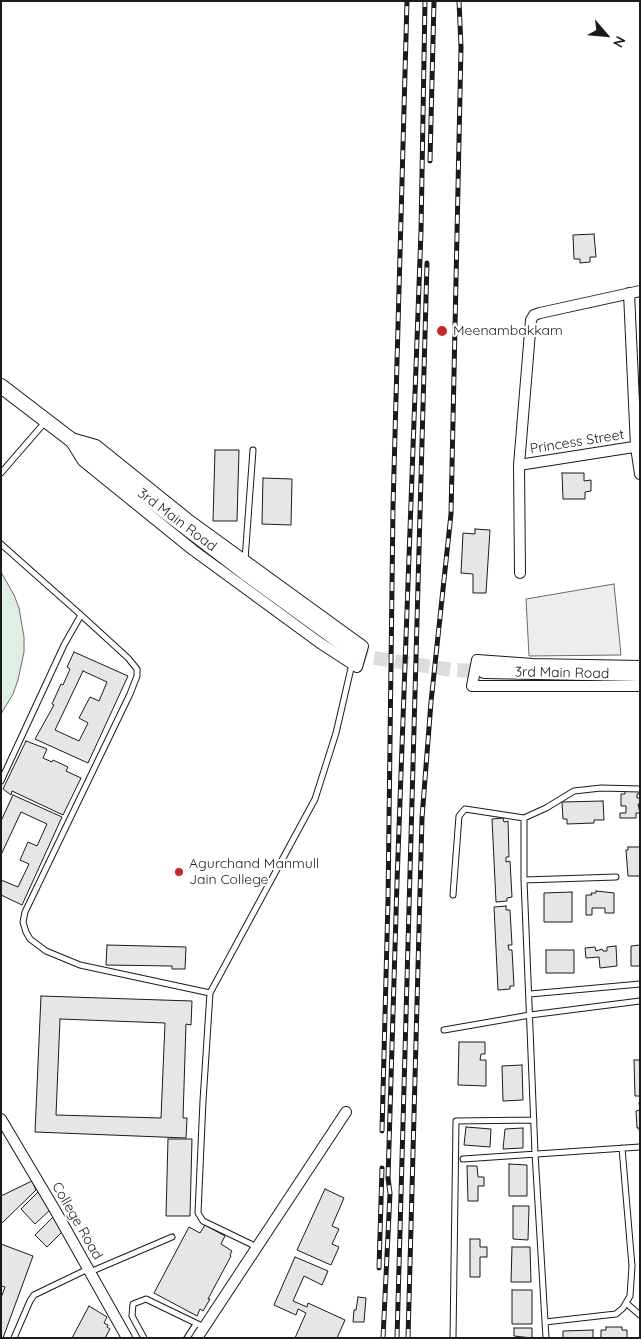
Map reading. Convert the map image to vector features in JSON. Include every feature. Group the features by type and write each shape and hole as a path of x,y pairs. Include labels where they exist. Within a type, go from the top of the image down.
{"street":[{"path":"520,573 519,465 531,320 534,315 540,313 640,291"},
{"path":"628,293 640,474"},
{"name":"3rd Main Road","path":"1,386 353,658"},
{"path":"68,437 96,445 188,519 362,646 357,667 353,658"},
{"name":"Princess Street","path":"519,465 638,447"},
{"path":"640,666 478,664 469,685 640,686"},
{"name":"3rd Main Road","path":"478,664 640,674"},
{"path":"195,1338 200,1325 258,1247 346,1112"},
{"name":"College Road","path":"1,1119 126,1338"}],"lane":[{"path":"1,473 46,420"},
{"path":"245,560 253,450"},
{"path":"1,544 137,668 137,676 130,694 25,912 23,922 26,932 30,939 46,951 80,964 210,993"},
{"path":"1,781 64,645 81,615"},
{"path":"258,1247 203,1221 198,1213 202,1101 210,993 315,799 336,733 353,658"},
{"path":"453,895 459,816 465,809 524,818 546,808 574,791 601,788 640,789"},
{"path":"524,818 524,880 535,1154 546,1338"},
{"path":"524,880 616,877"},
{"path":"530,994 640,984"},
{"path":"444,1030 530,1015 640,1001"},
{"path":"453,1338 456,1121 534,1120"},
{"path":"463,1159 640,1147"},
{"path":"545,1322 616,1314 630,1296 632,1266 622,1148"},
{"path":"14,1338 34,1295 172,1237"},
{"path":"144,1338 132,1316 133,1304 146,1299 200,1325"},
{"path":"626,1303 640,1314"}],"green space":[{"path":"1,572 19,608 24,637 24,652 13,694 1,714"}],"shaded area":[{"path":"614,584 621,655 529,656 526,599"}],"building":[{"path":"594,234 596,257 590,257 590,262 580,263 580,259 574,259 573,235"},
{"path":"215,450 239,450 237,521 213,521"},
{"path":"562,473 584,473 584,481 591,480 591,491 585,492 585,499 563,499"},
{"path":"263,478 292,479 291,525 262,524"},
{"path":"475,529 490,530 486,593 473,593 473,574 461,573 463,533 475,534"},
{"path":"74,652 128,676 88,763 35,739 54,705 52,704 61,684 63,685 70,669 67,667","holes":["83,671 107,682 99,701 90,697 79,718 88,723 79,741 55,730"]},
{"path":"26,741 47,749 43,758 52,762 53,760 68,767 66,771 81,778 63,815 12,791 11,795 3,789"},
{"path":"625,789 639,789 637,798 640,798 640,804 638,804 640,813 636,813 636,818 620,818 620,813 626,813 626,806 621,806 621,794 625,794"},
{"path":"13,795 62,817 22,905 1,895 1,880 18,887 29,864 20,860 28,842 37,846 47,824 21,812 1,855 1,821"},
{"path":"603,801 604,820 594,820 594,823 567,824 567,819 563,819 562,802"},
{"path":"503,818 504,822 508,821 509,857 506,857 506,862 510,861 512,897 507,898 507,901 496,902 492,819"},
{"path":"628,847 640,847 640,876 628,876 626,850 628,850"},
{"path":"596,891 614,893 614,913 605,913 605,908 592,908 592,915 586,915 586,895 592,895 591,893 596,893"},
{"path":"572,892 572,922 544,922 544,893"},
{"path":"506,906 506,910 510,910 512,945 508,945 509,950 512,950 514,986 510,986 510,989 498,990 494,907"},
{"path":"107,945 186,947 185,969 172,969 172,966 106,965"},
{"path":"640,945 640,966 631,966 631,946"},
{"path":"616,946 617,966 600,968 599,957 586,958 585,948 595,947 596,951 602,949 607,951 607,947"},
{"path":"546,950 574,950 574,973 546,973"},
{"path":"41,996 192,1001 191,1025 186,1024 183,1118 187,1118 186,1138 35,1132","holes":["60,1019 165,1023 161,1118 56,1115"]},
{"path":"459,1042 485,1042 485,1054 481,1054 480,1060 486,1060 486,1086 458,1085"},
{"path":"634,1060 640,1060 640,1096 635,1096"},
{"path":"522,1065 523,1100 503,1101 502,1066"},
{"path":"640,1110 640,1137 639,1128 637,1128 636,1111"},
{"path":"466,1127 491,1129 490,1147 464,1145"},
{"path":"523,1128 523,1148 503,1149 505,1129"},
{"path":"168,1139 192,1139 190,1216 166,1216"},
{"path":"509,1164 527,1165 527,1196 509,1196"},
{"path":"467,1166 477,1166 478,1177 484,1177 484,1186 478,1186 478,1201 468,1201"},
{"path":"32,1181 36,1190 1,1224 1,1196"},
{"path":"325,1189 344,1198 332,1226 339,1229 332,1244 339,1247 331,1265 297,1250"},
{"path":"38,1192 53,1207 35,1224 21,1209"},
{"path":"513,1206 529,1206 528,1240 513,1239"},
{"path":"53,1217 64,1230 47,1247 35,1235"},
{"path":"205,1225 225,1236 221,1244 232,1251 208,1299 210,1299 203,1311 200,1309 197,1316 154,1293 189,1227 200,1233"},
{"path":"470,1239 480,1239 480,1247 487,1247 487,1257 480,1257 480,1277 470,1277"},
{"path":"1,1244 33,1256 3,1338 1,1338 1,1298 5,1287 1,1286"},
{"path":"512,1247 530,1247 531,1282 511,1282"},
{"path":"295,1257 328,1271 322,1285 304,1276 293,1301 307,1307 308,1303 345,1320 337,1338 295,1338 306,1313 298,1309 296,1315 274,1305"},
{"path":"512,1290 532,1290 532,1324 512,1324"},
{"path":"358,1297 366,1298 364,1322 353,1322"},
{"path":"89,1306 107,1317 104,1323 110,1329 105,1338 72,1338"},
{"path":"606,1327 622,1327 622,1330 627,1330 627,1338 601,1338 601,1330 606,1330"},
{"path":"514,1328 532,1328 532,1338 514,1336"},
{"path":"593,1330 593,1338 563,1338 563,1331"}],"tunnel":[{"path":"354,652 368,657 452,670 484,671"}],"railway":[{"path":"382,1131 388,900 393,507 407,1"},
{"path":"383,1338 390,1193 388,1178 397,882 421,231 425,1"},
{"path":"430,161 434,1"},
{"path":"408,1338 422,818 431,702 451,514 461,47 459,1"},
{"path":"397,1338 427,263"},
{"path":"379,1268 382,1168"}],"place":[{"name":"Meenambakkam","path":"442,331"},
{"name":"Agurchand Manmull Jain College","path":"179,872"}]}
